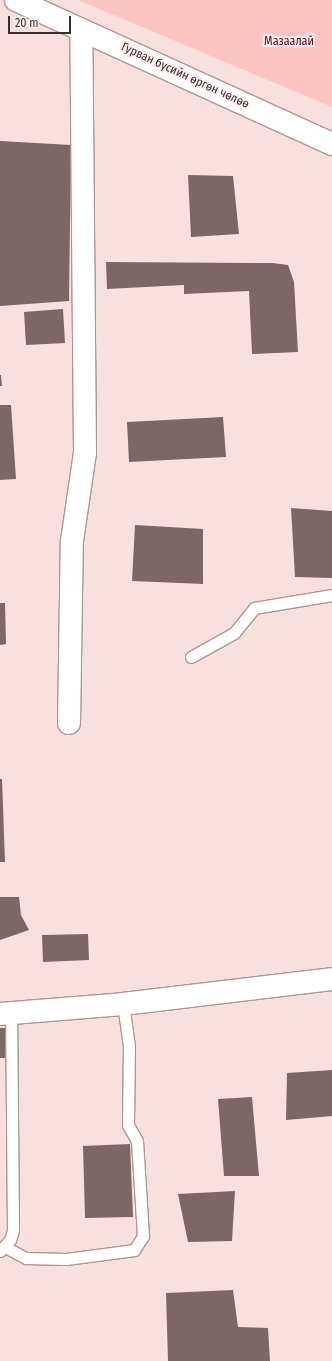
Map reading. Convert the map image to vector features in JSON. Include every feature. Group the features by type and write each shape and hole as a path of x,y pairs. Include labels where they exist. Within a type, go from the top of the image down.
{"street":[{"name":"Гурван бүсийн өргөн чөлөө","path":"16,0 332,144"},
{"path":"69,723 72,541 85,454 81,30"},
{"path":"5,1013 123,1004 332,979"}],"lane":[{"path":"191,657 234,633 254,608 332,595"},
{"path":"5,1013 13,1230 3,1249 26,1258 66,1259 134,1250 143,1236 137,1141 128,1125 129,1046 123,1004"}],"green space":[{"name":"Мазаалай","path":"78,0 332,0 332,107"}],"building":[{"path":"0,141 71,145 69,301 0,306"},
{"path":"188,175 233,176 239,234 191,237"},
{"path":"106,262 273,263 288,265 294,282 298,352 252,354 249,291 184,294 184,285 107,289"},
{"path":"63,309 65,343 26,345 24,312"},
{"path":"1,375 2,386 0,386"},
{"path":"0,405 11,405 16,479 0,480"},
{"path":"223,417 226,457 129,462 127,422"},
{"path":"291,508 332,511 332,578 295,577"},
{"path":"135,525 203,529 203,584 132,581"},
{"path":"0,603 5,603 6,644 0,645"},
{"path":"0,779 2,779 5,862 0,862"},
{"path":"0,897 19,897 21,915 29,930 0,940"},
{"path":"88,934 89,960 43,962 42,935"},
{"path":"0,1028 8,1028 9,1058 0,1058"},
{"path":"332,1070 332,1116 286,1120 287,1073"},
{"path":"252,1097 259,1176 224,1176 218,1099"},
{"path":"130,1144 133,1217 85,1218 83,1146"},
{"path":"235,1191 232,1241 188,1242 178,1194"},
{"path":"233,1290 238,1327 268,1328 270,1361 168,1361 166,1293"}]}
